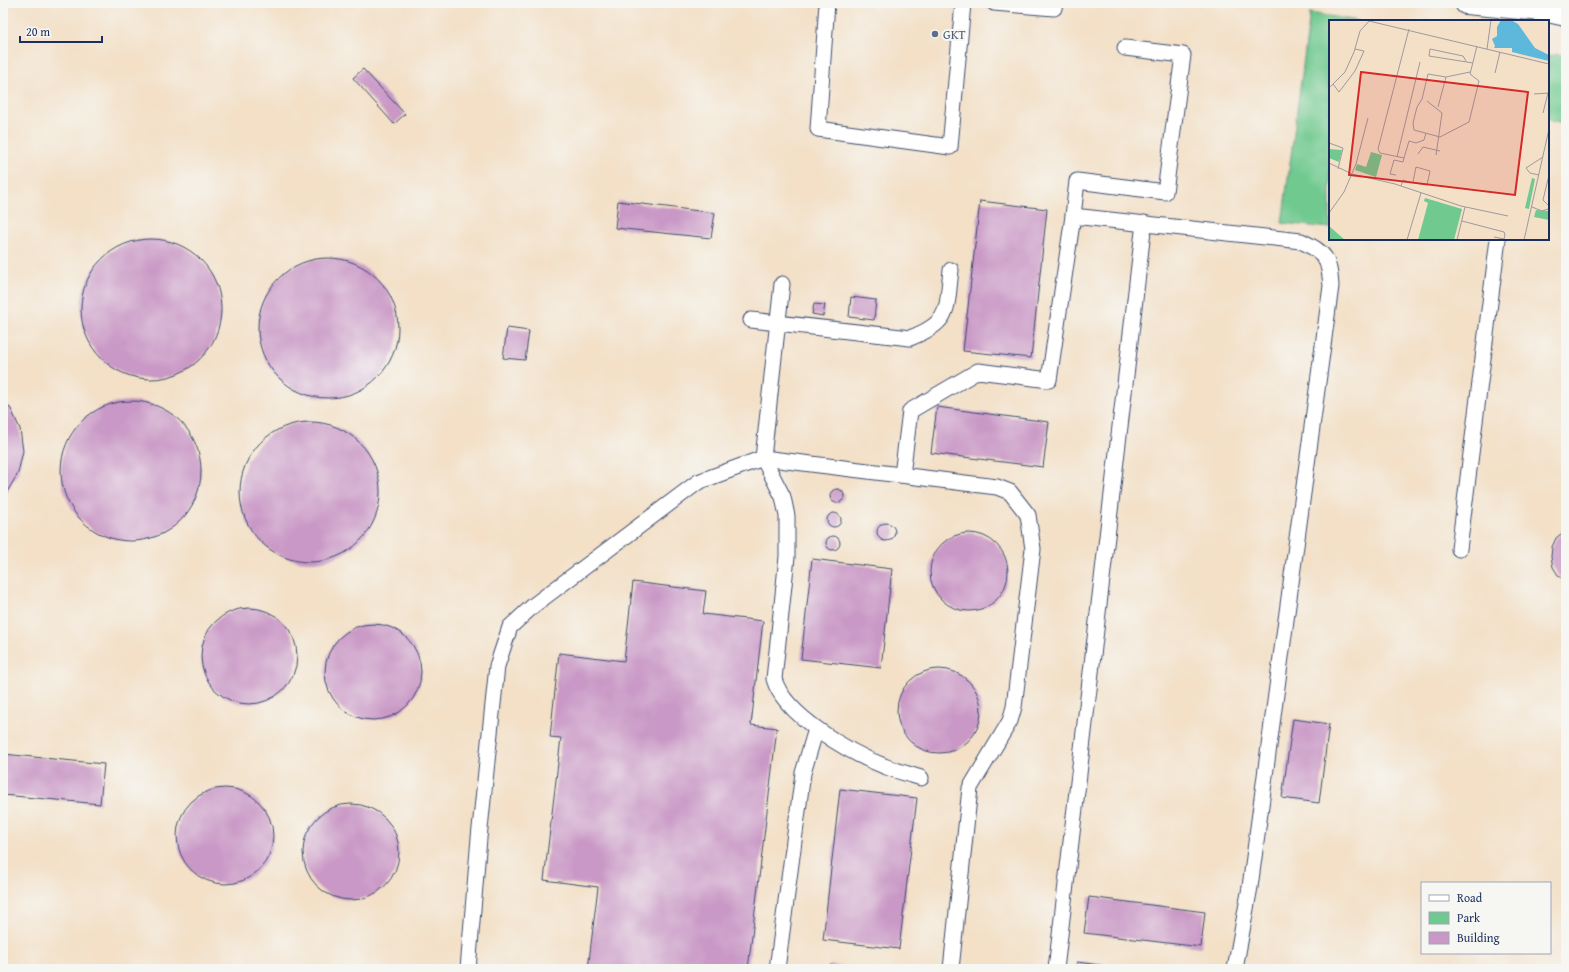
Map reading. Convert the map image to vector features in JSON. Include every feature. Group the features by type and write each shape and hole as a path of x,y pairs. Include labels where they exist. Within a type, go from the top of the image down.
{"street":[{"path":"1466,3 1566,15"}],"lane":[{"path":"827,3 818,129 950,147 963,3"},
{"path":"994,3 1054,8 1055,3"},
{"path":"902,475 910,411 978,371 1049,380 1078,181 1165,192 1183,55 1125,48"},
{"path":"1073,216 1301,241 1320,251 1330,267 1331,286 1250,887 1235,969"},
{"path":"1056,969 1144,223"},
{"path":"1458,549 1498,240"},
{"path":"751,320 910,338 933,328 938,324 946,312 951,270"},
{"path":"782,284 763,458 783,497 788,516 787,557 774,679 777,690 783,699 816,729 883,766 921,778"},
{"path":"468,969 479,838 497,666 510,626 534,605 698,482 763,458 998,487 1010,492 1028,515 1033,549 1014,706 1010,721 970,788 951,969"},
{"path":"777,969 803,773 816,729"}],"green space":[{"path":"1310,13 1353,20 1329,20 1329,228 1282,223"},
{"path":"1558,54 1566,56 1566,125 1549,120 1549,57"}],"building":[{"path":"363,69 405,114 394,124 353,78"},
{"path":"618,201 715,213 711,238 615,228"},
{"path":"980,201 1047,209 1031,358 963,351"},
{"path":"158,239 184,247 205,265 216,282 220,295 220,323 216,336 209,348 195,363 178,374 165,378 144,379 118,371 97,353 86,336 82,323 81,302 89,276 107,255 124,244 137,240"},
{"path":"335,258 361,266 382,284 393,301 397,314 397,342 393,355 386,367 372,382 355,393 342,397 321,398 295,390 274,372 263,355 259,342 258,321 266,295 284,274 301,263 314,259"},
{"path":"851,297 876,300 874,320 849,317"},
{"path":"814,304 825,305 823,316 812,314"},
{"path":"507,328 529,331 525,360 503,358"},
{"path":"3,401 11,409 20,429 23,451 18,473 3,496"},
{"path":"138,401 164,409 185,427 196,444 200,457 200,485 196,498 189,510 175,525 158,536 145,540 124,541 98,533 77,515 66,498 62,485 61,464 69,438 87,417 104,406 117,402"},
{"path":"937,407 1049,422 1043,467 931,453"},
{"path":"317,422 343,430 364,448 375,465 379,478 379,506 375,519 368,531 354,546 337,557 324,561 303,562 277,554 256,536 245,519 241,506 240,485 248,459 266,438 283,427 296,423"},
{"path":"837,489 842,491 844,496 842,501 837,503 832,501 830,496 832,491"},
{"path":"834,513 839,515 841,520 839,525 834,527 829,525 827,520 829,515"},
{"path":"886,523 892,526 895,532 892,538 886,541 880,538 877,532 880,526"},
{"path":"1566,530 1566,581 1558,575 1553,567 1551,557 1552,547 1556,538"},
{"path":"969,533 984,536 997,544 1005,557 1008,572 1005,587 997,600 984,608 969,611 954,608 941,600 933,587 930,572 933,557 941,544 954,536"},
{"path":"833,536 838,538 840,543 838,548 833,550 828,548 826,543 828,538"},
{"path":"812,559 892,569 881,668 801,659"},
{"path":"633,582 706,591 703,614 763,621 751,725 777,728 748,969 588,969 598,887 544,880 561,738 550,737 559,653 624,661"},
{"path":"249,608 267,611 283,622 294,638 297,656 294,674 283,690 267,701 249,704 231,701 215,690 204,674 201,656 204,638 215,622 231,611"},
{"path":"373,624 391,627 407,638 418,654 421,672 418,690 407,706 391,717 373,720 355,717 339,706 328,690 325,672 328,654 339,638 355,627"},
{"path":"939,669 955,672 969,681 978,695 981,711 978,727 969,741 955,750 939,753 923,750 909,741 900,727 897,711 900,695 909,681 923,672"},
{"path":"1293,719 1329,724 1319,803 1282,798"},
{"path":"3,754 104,764 100,804 3,795"},
{"path":"225,788 243,791 259,802 270,818 273,836 270,854 259,870 243,881 225,884 207,881 191,870 180,854 177,836 180,818 191,802 207,791"},
{"path":"840,789 917,798 899,949 823,940"},
{"path":"351,804 369,807 385,818 396,834 399,852 396,870 385,886 369,897 351,900 333,897 317,886 306,870 303,852 306,834 317,818 333,807"},
{"path":"1089,897 1205,912 1201,947 1084,933"},
{"path":"1077,962 1123,968 1123,969 1076,969"},
{"path":"830,965 851,968 851,969 829,969"}],"place":[{"name":"GKT","path":"935,34"}]}
